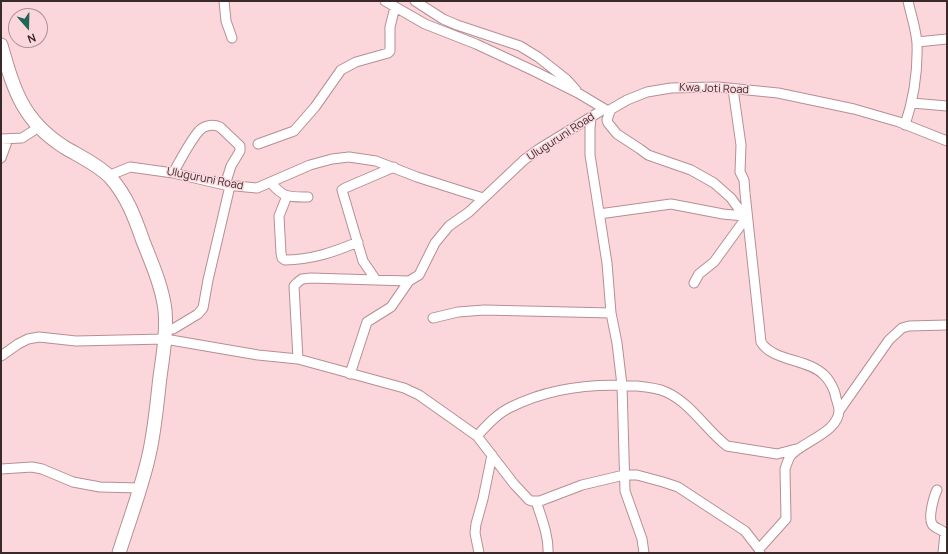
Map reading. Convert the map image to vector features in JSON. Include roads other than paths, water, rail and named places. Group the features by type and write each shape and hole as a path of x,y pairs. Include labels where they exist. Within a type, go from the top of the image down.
{"street":[{"path":"224,1 226,21 232,38"},
{"path":"385,1 425,24 476,44 578,93 607,110 608,123 617,134 648,156 691,170 714,183 731,198 746,218"},
{"path":"415,1 443,19 457,25 520,46 538,57 573,86 578,93"},
{"path":"905,125 916,83 917,42 908,1"},
{"path":"258,144 294,131 341,70 356,62 388,53 390,51 390,26 395,7"},
{"path":"917,42 947,39"},
{"path":"1,45 12,84 20,101 38,127 50,137 98,167 117,185 133,213 158,282 165,310 165,334 152,441 145,473 119,553"},
{"name":"Kwa Joti Road","path":"607,110 638,96 672,88 718,87 778,93 854,109 905,125 947,141"},
{"path":"733,89 741,156 740,172 744,180 746,218 750,234 761,342 764,347 773,352 815,368 824,374 836,396 839,411"},
{"path":"912,103 947,106"},
{"name":"Uluguruni Road","path":"350,374 366,322 391,307 409,281 419,275 429,254 443,232 469,212 524,160 539,149 607,110"},
{"path":"592,118 590,128 590,155 607,263 611,313 617,343 622,385 625,491 642,538 644,553"},
{"path":"165,334 198,314 203,308 231,166 240,151 240,146 220,127 210,125 199,130 173,173"},
{"path":"1,158 4,139 22,138 38,127"},
{"name":"Uluguruni Road","path":"108,176 130,167 173,173 228,185 257,188 310,165 332,159 349,157 376,161 483,198"},
{"path":"376,280 363,261 342,190 394,167"},
{"path":"271,183 280,193 287,196 308,197"},
{"path":"287,196 280,211 279,222 281,253 282,258 285,260 334,252 358,242"},
{"path":"599,214 671,204 746,218"},
{"path":"694,283 699,274 714,262 746,218"},
{"path":"298,360 294,286 298,282 311,278 409,281"},
{"path":"433,318 458,312 484,310 611,313"},
{"path":"2,353 28,339 39,337 76,341 165,334 258,356 298,360 404,388 419,395 477,436 529,500 536,501 582,485 624,474 637,475 678,487 745,530 760,551 786,518 785,469 792,455 824,433 831,426 836,420 839,411 890,340 902,328 909,326 947,326"},
{"path":"477,436 495,418 510,407 528,400 556,391 592,386 622,385 646,387 665,391 696,415 727,446 777,454 803,447"},
{"path":"479,553 475,533 476,524 492,455"},
{"path":"1,468 32,467 42,469 81,484 100,487 139,488"},
{"path":"937,490 932,506 931,519 932,524 945,532 944,553"},
{"path":"536,501 545,531 548,553"}]}
